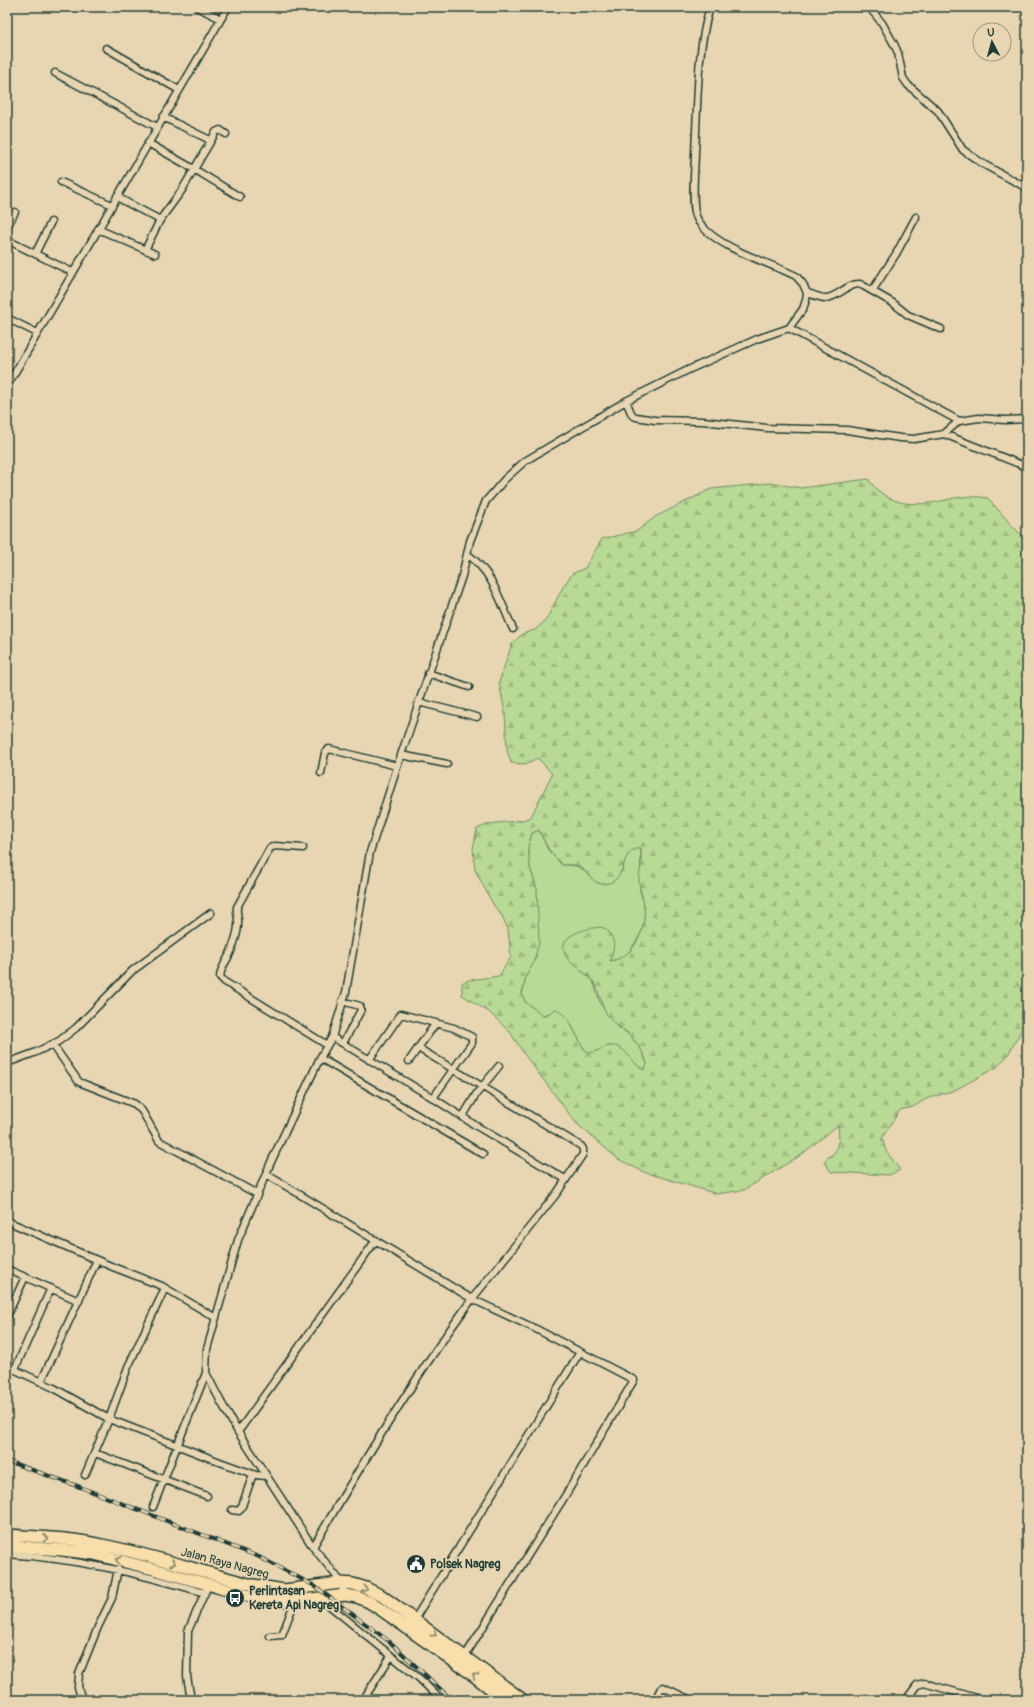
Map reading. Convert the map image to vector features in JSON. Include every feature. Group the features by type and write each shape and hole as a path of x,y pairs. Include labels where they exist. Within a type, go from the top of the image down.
{"highway":[{"name":"Jalan Raya Nagreg","path":"7,1535 101,1544 253,1586 284,1590 341,1583 353,1584 376,1593 465,1656 523,1700"},
{"name":"Jalan Raya Nagreg","path":"7,1546 94,1554 207,1589 252,1598 295,1601 345,1595 357,1597 369,1602 469,1672 505,1700"}],"street":[{"path":"197,7 221,19"},
{"path":"7,386 72,272 228,7"},
{"path":"153,1507 206,1373 207,1349 238,1240 266,1174 320,1058 332,1037 347,984 370,852 418,702 462,576 470,541 486,501 505,479 525,461 626,402 688,370 757,339 789,328 803,309 807,293 803,284 796,276 733,248 713,236 702,226 696,216 694,187 701,54 705,23 710,7"},
{"path":"869,7 880,18 892,39 898,53 903,78 908,85 938,111 963,150 983,164 1027,188"},
{"path":"106,48 179,90"},
{"path":"55,73 157,127"},
{"path":"163,117 210,140"},
{"path":"145,250 160,220 182,190 210,140 218,130 226,134"},
{"path":"148,143 240,197"},
{"path":"61,182 112,205"},
{"path":"117,196 160,220"},
{"path":"7,227 15,212"},
{"path":"872,291 896,254 916,217"},
{"path":"35,254 51,222"},
{"path":"98,229 155,254"},
{"path":"7,240 72,272"},
{"path":"807,293 823,298 831,297 848,287 857,284 864,285 893,303 897,308 912,318 941,329"},
{"path":"7,318 37,333"},
{"path":"789,328 958,421"},
{"path":"626,402 632,415 655,420 703,421 767,428 847,430 914,439 944,434 1027,467"},
{"path":"944,434 958,421 979,418 1005,420 1027,418"},
{"path":"467,554 484,568 493,584 513,629"},
{"path":"428,673 469,688"},
{"path":"418,702 477,717"},
{"path":"321,772 325,753 329,749 397,766"},
{"path":"401,755 447,764"},
{"path":"302,848 275,846 270,848 237,907 236,913 238,924 235,938 231,953 220,970 220,978 327,1045"},
{"path":"7,1063 52,1045 76,1028 132,971 211,913"},
{"path":"342,1002 360,1006 361,1010 343,1043"},
{"path":"369,1060 401,1014 454,1028 472,1037 472,1043 433,1098"},
{"path":"409,1061 436,1023"},
{"path":"332,1037 565,1179"},
{"path":"52,1045 79,1082 135,1104 142,1111 159,1141 257,1194"},
{"path":"313,1547 375,1443 433,1354 472,1298 557,1193 583,1154 583,1149 581,1146 418,1048"},
{"path":"320,1058 483,1154"},
{"path":"463,1116 499,1066"},
{"path":"266,1174 472,1298 634,1380 565,1496 465,1656"},
{"path":"7,1221 165,1288 216,1318"},
{"path":"238,1432 376,1240"},
{"path":"41,1382 97,1260"},
{"path":"7,1269 79,1300"},
{"path":"7,1316 25,1277"},
{"path":"15,1369 52,1288"},
{"path":"85,1475 110,1419 128,1367 165,1288"},
{"path":"414,1620 580,1352"},
{"path":"7,1366 41,1382 110,1419 253,1474 266,1476"},
{"path":"206,1373 238,1432 313,1547 341,1583 345,1595"},
{"path":"95,1453 207,1496"},
{"path":"232,1510 239,1510 242,1506 253,1474"},
{"path":"7,1554 52,1558 118,1569 207,1589 188,1631 187,1676 191,1700"},
{"path":"82,1700 78,1687 79,1674 98,1627 112,1598 118,1569"},
{"path":"320,1598 420,1679 441,1700"},
{"path":"270,1636 282,1635 295,1601"},
{"path":"363,1700 391,1656"},
{"path":"906,1700 917,1685 924,1683 984,1700"},
{"path":"655,1700 663,1687 691,1700"}],"green space":[{"path":"868,479 875,487 890,498 907,503 926,503 966,497 988,498 1012,526 1027,540 1027,1020 1008,1055 997,1067 955,1090 926,1099 913,1107 900,1110 882,1138 886,1151 900,1170 889,1175 831,1172 824,1161 835,1152 839,1139 838,1125 801,1155 744,1190 717,1194 644,1172 618,1159 576,1123 524,1054 510,1032 489,1012 462,995 462,983 469,980 499,976 511,957 508,929 475,870 473,849 477,829 490,824 518,821 531,817 552,774 538,758 525,764 511,763 507,750 505,713 499,682 512,644 522,634 535,630 546,620 563,587 572,574 585,568 602,539 637,531 655,517 711,489 771,483 801,488","holes":["539,830 546,845 563,865 578,866 595,882 603,884 611,882 617,878 629,854 634,850 641,848 639,879 644,915 641,932 638,941 633,948 619,959 610,961 614,943 607,930 600,927 583,930 571,936 565,942 564,948 568,959 596,985 604,1009 609,1018 630,1035 640,1049 647,1064 644,1070 624,1051 616,1046 608,1046 590,1053 584,1049 567,1017 555,1008 550,1013 543,1015 525,1002 522,994 526,976 533,964 539,943 537,889 530,868 528,847 532,833"]},
{"path":"539,830 548,850 562,865 576,866 592,879 622,872 625,859 629,853 632,850 641,848 640,891 644,905 645,918 641,933 630,951 625,957 610,961 613,947 604,928 597,928 583,931 567,958 593,981 601,1005 618,1027 630,1035 642,1051 647,1064 644,1070 637,1066 623,1050 609,1046 597,1052 590,1053 584,1049 567,1017 550,1013 543,1015 525,1002 522,994 526,976 536,957 535,882 530,868 528,847 532,833"}],"railway":[{"path":"7,1461 80,1487 259,1557 313,1585 390,1642 452,1700"}],"place":[{"name":"Polsek Nagreg","path":"416,1564"},
{"name":"Perlintasan Kereta Api Nagreg","path":"235,1598"}]}
